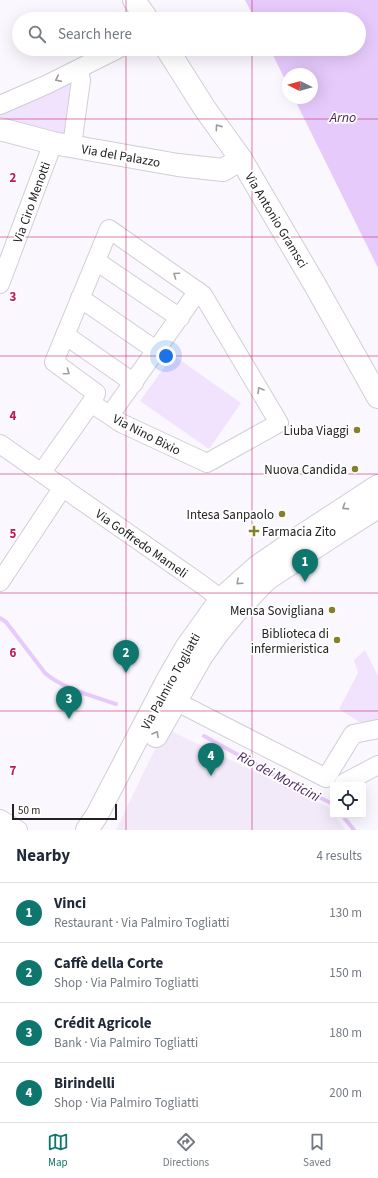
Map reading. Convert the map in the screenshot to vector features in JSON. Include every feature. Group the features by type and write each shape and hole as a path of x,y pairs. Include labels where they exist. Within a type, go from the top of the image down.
{"main road":[{"path":"134,0 142,12"},
{"name":"Via Antonio Gramsci","path":"171,56 205,109 240,159 315,285 378,397"},
{"name":"Via del Palazzo","path":"0,129 62,144 178,165 223,170 240,159"},
{"name":"Via Palmiro Togliatti","path":"88,830 168,679 186,648 221,599 258,566 378,486"},
{"name":"Via Palmiro Togliatti","path":"105,830 108,821 201,657 238,609 267,579 378,507"}],"street":[{"path":"0,105 104,56"},
{"name":"Via Ciro Menotti","path":"0,284 62,144 81,80 78,69"},
{"path":"42,472 95,396 96,392 54,362 109,229 198,291 157,351 110,415"},
{"path":"96,261 180,318"},
{"name":"Via Nino Bixio","path":"91,403 121,423 207,463 279,423 203,295 198,291"},
{"path":"80,298 157,351"},
{"path":"65,335 134,383"},
{"name":"Via Goffredo Mameli","path":"0,444 221,599"},
{"path":"0,582 63,487"},
{"path":"175,701 326,778 353,734 378,729"},
{"path":"346,782 378,765"},
{"path":"0,819 18,830"}],"shaded area":[{"path":"77,78 67,138 0,120 0,113"},
{"path":"173,355 241,403 209,449 140,401"},
{"path":"365,650 378,676 378,722 375,725 361,723 339,709 358,673 354,660"},
{"path":"165,728 328,807 330,810 330,818 336,818 346,830 116,830"}],"water":[{"name":"Arno","path":"245,0 378,0 378,268 297,104 318,104 318,68 282,68 282,74 273,56 366,56 366,12 251,12"}],"waterway":[{"name":"Rio dei Morticini","path":"0,618 6,622 45,673 52,679 79,692 116,704"},
{"name":"Rio dei Morticini","path":"204,736 282,779 330,803"},
{"name":"Rio dei Morticini","path":"344,818 354,830"}],"place":[{"name":"Liuba Viaggi","path":"357,430"},
{"name":"Nuova Candida","path":"355,469"},
{"name":"Intesa Sanpaolo","path":"282,514"},
{"name":"Farmacia Zito","path":"254,531"},
{"name":"Vinci","path":"305,582"},
{"name":"Mensa Sovigliana","path":"332,610"},
{"name":"Biblioteca di infermieristica","path":"337,640"},
{"name":"Caffè della Corte","path":"126,673"},
{"name":"Crédit Agricole","path":"69,719"},
{"name":"Birindelli","path":"211,776"}]}
